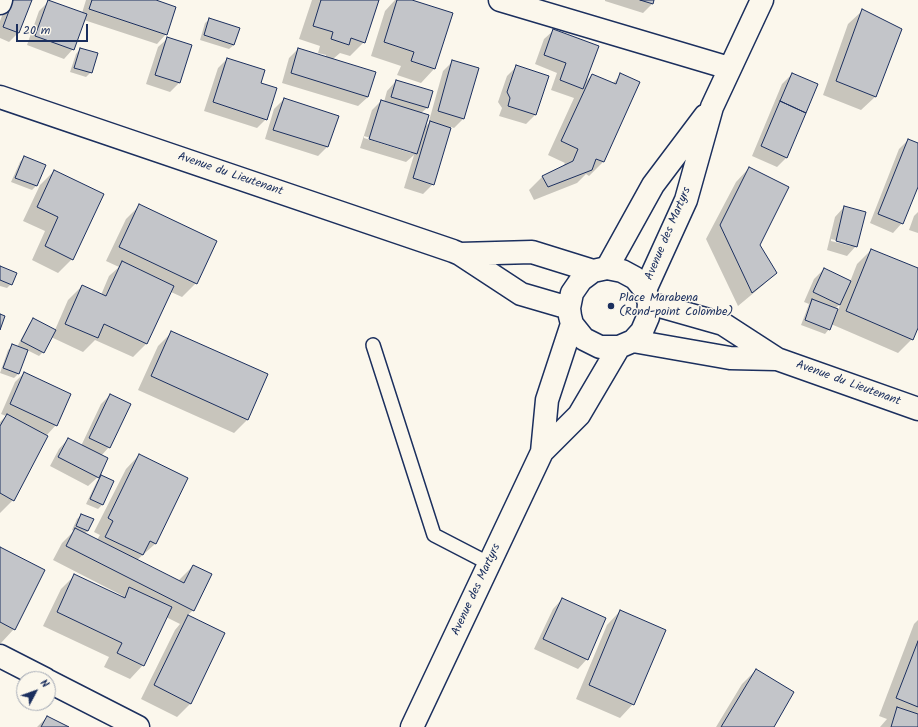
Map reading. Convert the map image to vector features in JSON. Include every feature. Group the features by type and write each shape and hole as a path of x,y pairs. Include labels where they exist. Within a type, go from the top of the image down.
{"main road":[{"path":"500,0 729,68"},
{"name":"Avenue des Martyrs","path":"647,297 686,200 712,107 762,0"},
{"name":"Avenue du Lieutenant","path":"0,97 460,254 521,294 571,316"},
{"name":"Avenue des Martyrs","path":"600,270 653,185 712,107"},
{"name":"Avenue du Lieutenant","path":"460,254 532,252 600,270"},
{"path":"600,270 622,271 635,278 647,297 648,317 642,331 626,344 600,347 595,345 584,339 571,316 572,293 581,280 600,270"},
{"name":"Avenue du Lieutenant","path":"647,297 723,324 777,359 918,409"},
{"name":"Avenue des Martyrs","path":"412,727 542,452 548,400 571,316"},
{"name":"Avenue des Martyrs","path":"542,452 579,414 626,344"},
{"name":"Avenue du Lieutenant","path":"626,344 730,358 777,359"},
{"path":"0,656 29,671"},
{"path":"56,685 138,727"}],"lane":[{"path":"373,345 434,535 490,564"}],"building":[{"path":"13,0 32,0 19,33 3,27"},
{"path":"48,0 87,14 74,50 35,36"},
{"path":"92,0 156,0 176,7 167,35 89,9"},
{"path":"321,0 379,0 365,43 351,38 349,45 331,39 333,32 313,26"},
{"path":"397,0 412,0 453,13 435,69 411,61 414,52 384,42"},
{"path":"640,0 654,0 653,4"},
{"path":"862,9 902,29 876,97 836,81"},
{"path":"209,18 240,28 234,45 204,35"},
{"path":"553,29 599,46 583,89 560,80 566,63 544,55"},
{"path":"167,37 192,45 180,83 155,75"},
{"path":"80,48 98,53 92,73 74,68"},
{"path":"298,48 376,72 368,97 291,73"},
{"path":"227,58 265,70 261,83 277,88 267,120 213,102"},
{"path":"452,60 479,68 464,119 438,111"},
{"path":"516,65 549,76 536,115 508,106 510,98 507,92"},
{"path":"620,73 640,82 604,162 596,159 592,170 548,187 542,176 573,161 578,149 561,141 592,74 616,84"},
{"path":"792,73 818,84 806,113 780,101"},
{"path":"396,80 433,91 428,108 391,97"},
{"path":"284,98 339,116 328,147 273,130"},
{"path":"381,100 429,115 417,154 369,139"},
{"path":"780,101 806,113 787,158 761,146"},
{"path":"430,121 451,128 434,185 413,178"},
{"path":"908,139 918,143 918,187 903,224 878,214"},
{"path":"24,156 46,165 37,186 15,178"},
{"path":"749,167 789,187 760,245 777,273 752,293 720,225"},
{"path":"54,170 104,194 73,260 45,246 58,217 37,207"},
{"path":"139,204 217,241 197,284 119,247"},
{"path":"844,206 866,212 857,247 836,241"},
{"path":"871,249 918,268 918,328 913,340 846,311"},
{"path":"122,261 174,286 147,344 104,324 98,338 65,324 82,285 106,296"},
{"path":"0,266 17,273 12,285 0,280"},
{"path":"824,268 851,281 840,305 813,292"},
{"path":"812,299 838,309 830,330 805,320"},
{"path":"0,314 5,316 0,330"},
{"path":"33,318 56,330 44,353 21,341"},
{"path":"171,331 268,374 248,420 151,376"},
{"path":"12,344 28,350 19,374 3,368"},
{"path":"24,372 71,394 57,426 10,404"},
{"path":"110,394 131,404 110,448 89,438"},
{"path":"7,414 48,436 14,501 0,493 0,426"},
{"path":"68,438 108,458 99,478 58,457"},
{"path":"139,454 188,478 156,544 150,541 143,555 105,537 113,521 108,518"},
{"path":"101,475 114,481 103,505 90,499"},
{"path":"81,514 94,519 88,531 76,526"},
{"path":"75,528 184,583 193,565 212,574 194,611 66,546"},
{"path":"0,547 45,570 15,630 0,622"},
{"path":"74,574 125,598 129,587 172,607 144,666 117,653 122,643 57,612"},
{"path":"562,598 606,618 588,660 543,639"},
{"path":"620,610 666,630 634,705 589,685"},
{"path":"188,615 225,633 191,704 154,685"},
{"path":"918,641 918,707 896,698"},
{"path":"756,669 794,692 774,727 721,727"},
{"path":"897,707 918,714 918,727 891,727"},
{"path":"47,716 69,727 41,727"}],"place":[{"name":"Place Marabena (Rond-point Colombe)","path":"611,306"}]}
